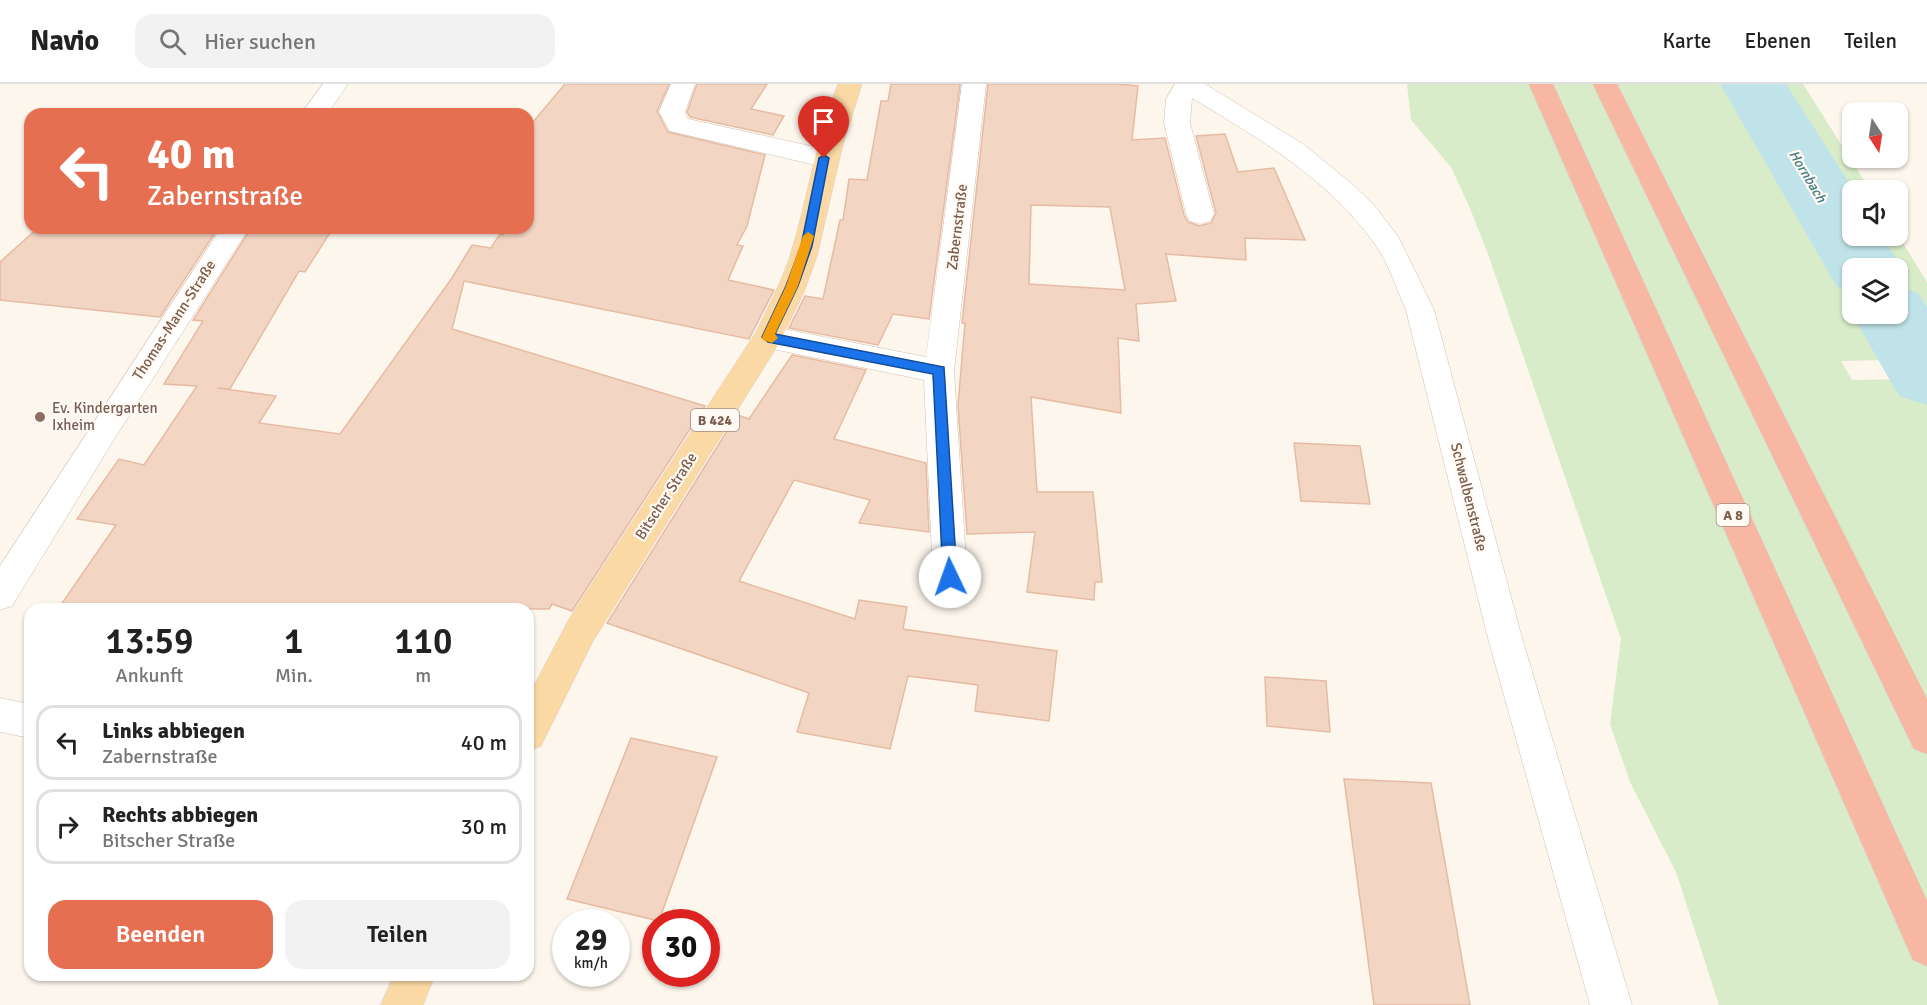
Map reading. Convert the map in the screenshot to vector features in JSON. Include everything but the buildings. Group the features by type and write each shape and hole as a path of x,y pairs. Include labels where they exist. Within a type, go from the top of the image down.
{"highway":[{"name":"A 8","path":"1541,84 1927,946"},
{"path":"1605,84 1927,737"}],"main road":[{"name":"Bitscher Straße","path":"534,723 581,630 768,337 792,286 806,246 824,158 850,84"},
{"path":"402,1005 412,981"}],"street":[{"path":"318,108 336,84"},
{"path":"684,84 676,97 672,112 679,125 824,158"},
{"name":"Zabernstraße","path":"950,577 939,370 974,84"},
{"path":"1188,84 1178,99 1177,123 1200,214"},
{"name":"Schwalbenstraße","path":"1188,84 1297,152 1330,178 1384,237 1401,265 1420,310 1505,638 1611,1005"},
{"name":"Thomas-Mann-Straße","path":"0,595 115,412 231,234"},
{"path":"768,337 939,370"},
{"path":"0,715 24,721"}],"green space":[{"path":"1407,84 1803,84 1842,146 1842,168 1856,168 1864,180 1842,180 1842,246 1905,246 1927,282 1927,359 1841,361 1852,380 1927,379 1927,1005 1719,1005 1676,872 1630,782 1610,724 1621,639 1488,254 1451,167 1411,120"}],"waterway":[{"name":"Hornbach","path":"1753,84 1858,258"},
{"name":"Hornbach","path":"1897,324 1927,374"}],"slow traffic":[{"path":"772,338 768,337 792,286 808,236"}],"place":[{"name":"Ev. Kindergarten Ixheim","path":"40,417"}],"route":[{"path":"824,158 806,246 792,286 768,337 870,359 939,370 950,577"}]}
